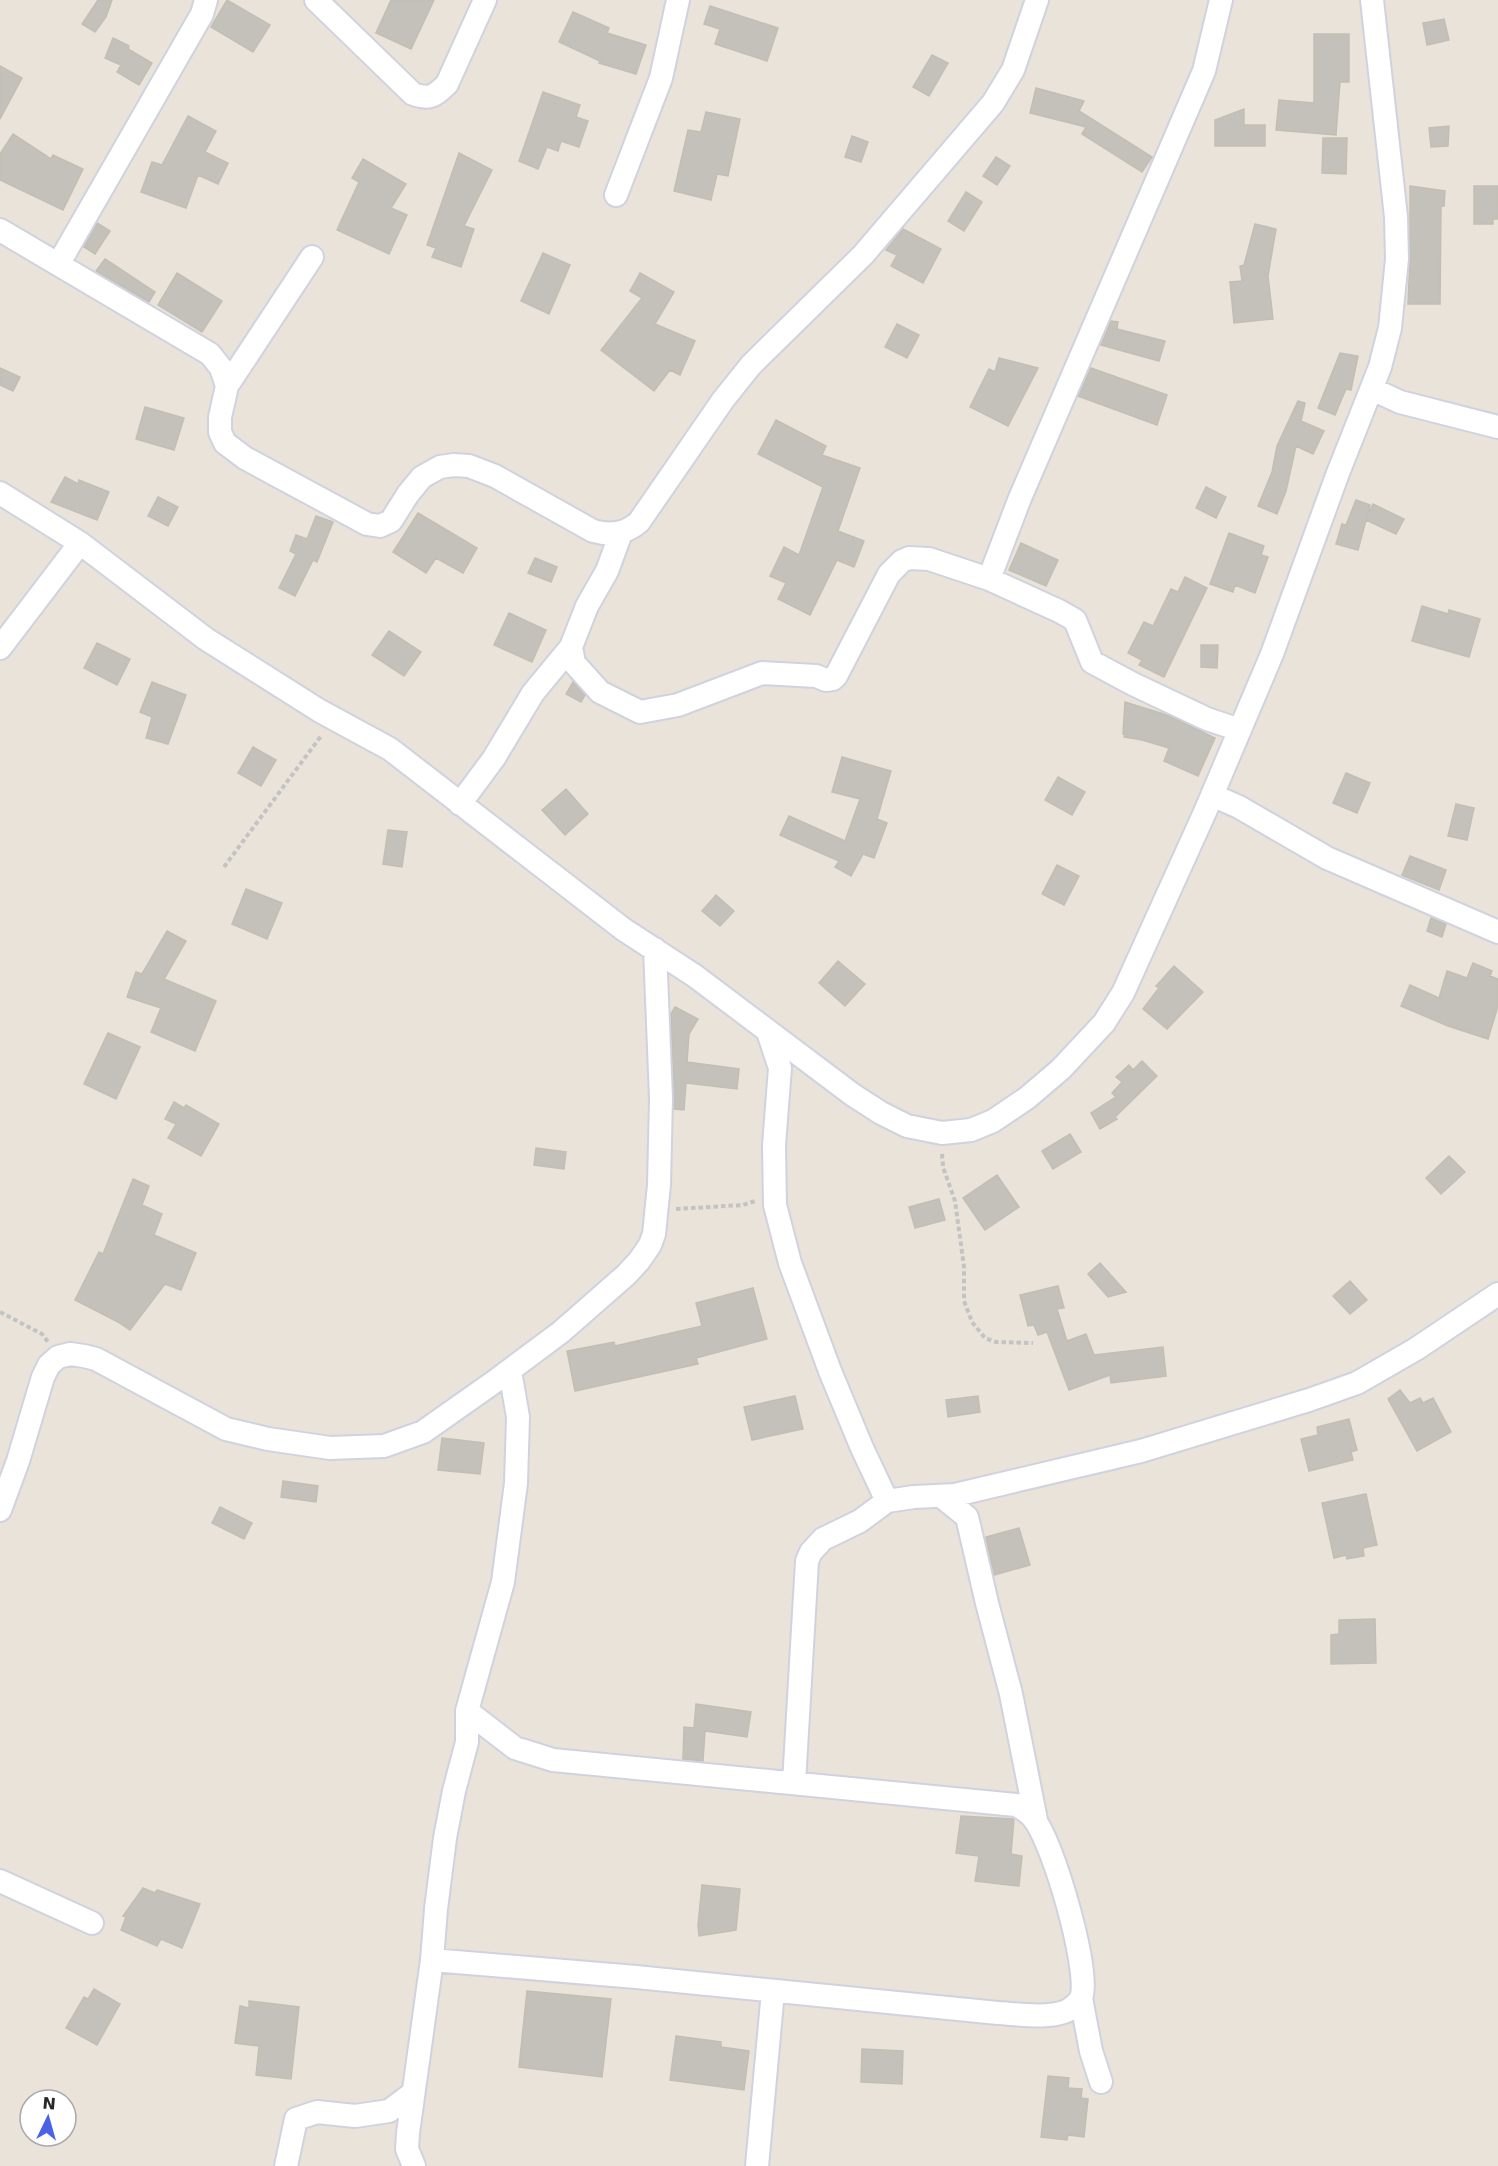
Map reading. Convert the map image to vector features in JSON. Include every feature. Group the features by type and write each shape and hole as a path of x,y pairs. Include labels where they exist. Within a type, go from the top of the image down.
{"street":[{"path":"59,263 202,14 206,0"},
{"path":"316,0 414,94 425,98 438,93 447,84 485,0"},
{"path":"616,195 661,78 678,0"},
{"path":"312,257 226,386 220,417 220,432 225,443 245,458 368,524 380,526 391,522 408,494 422,477 440,467 454,465 469,466 495,476 593,531 621,533 631,529 639,522 723,400 751,364 863,255 993,103 1013,70 1037,0"},
{"path":"989,579 1020,498 1204,71 1221,0"},
{"path":"0,493 80,543 206,639 333,718 390,749 623,929 695,976 881,1113 907,1126 942,1132 971,1130 993,1121 1027,1098 1062,1069 1104,1023 1123,993 1212,795 1272,654 1338,473 1380,367 1390,328 1397,259 1396,217 1372,0"},
{"path":"0,230 210,354 222,368 226,386"},
{"path":"1372,389 1400,402 1498,428"},
{"path":"460,804 494,758 533,693 570,647 587,606 607,571 621,533"},
{"path":"0,648 80,543"},
{"path":"570,647 574,663 600,693 640,712 678,705 762,673 816,676 832,680 857,640 889,574 902,561 909,558 929,558 989,579 1075,620 1092,662 1207,719 1240,730"},
{"path":"1212,795 1239,807 1327,858 1498,932"},
{"path":"0,1510 18,1461 43,1377 49,1365 58,1357 70,1354 96,1359 226,1429 268,1439 330,1448 384,1446 423,1432 561,1332 626,1275 650,1245 654,1234 658,1210 661,1098 655,949"},
{"path":"768,1032 780,1068 774,1144 775,1205 794,1274 830,1371 887,1501"},
{"path":"794,1783 807,1561 811,1552 823,1539 860,1521 887,1501 955,1495 1141,1450 1357,1383 1416,1349 1454,1321 1498,1294"},
{"path":"414,2166 407,2149 432,1960 445,1838 467,1742 467,1711 503,1582 516,1483 518,1417 510,1371"},
{"path":"941,1496 967,1517 1011,1694 1036,1820 1064,1894 1075,1938 1083,1987 1081,1998 1090,2051 1101,2082"},
{"path":"467,1711 515,1748 553,1760 1016,1805 1036,1820"},
{"path":"0,1881 92,1923"},
{"path":"432,1960 636,1977 998,2013 1049,2015 1061,2013 1073,2008 1081,1998"},
{"path":"757,2166 773,1991"},
{"path":"286,2166 296,2119 317,2112 355,2116 389,2111 413,2093"}],"path":[{"path":"224,867 333,718"},
{"path":"942,1132 943,1167 955,1201 964,1267 964,1301 972,1322 985,1338 996,1342 1033,1342"},
{"path":"658,1210 743,1205 774,1195"},
{"path":"0,1312 42,1334 58,1357"}],"building":[{"path":"98,0 112,0 106,17 95,32 82,24"},
{"path":"227,0 270,25 253,52 211,27"},
{"path":"391,0 434,0 411,49 376,33"},
{"path":"710,6 778,28 767,61 715,44 720,29 704,24"},
{"path":"573,12 609,28 607,33 646,45 636,74 599,63 600,61 559,42"},
{"path":"1444,19 1449,40 1427,45 1423,23"},
{"path":"1314,34 1349,34 1349,82 1340,82 1336,135 1276,130 1279,100 1314,103"},
{"path":"113,38 129,46 128,49 152,63 139,85 117,72 121,65 105,58"},
{"path":"932,55 948,63 929,96 913,87"},
{"path":"0,66 22,78 0,119"},
{"path":"1036,88 1084,101 1079,111 1152,157 1142,172 1082,134 1086,127 1030,113"},
{"path":"543,92 580,105 576,117 588,121 579,147 561,141 558,151 547,147 538,169 519,161"},
{"path":"1244,109 1244,125 1265,125 1265,146 1215,146 1215,120"},
{"path":"706,112 740,119 728,176 717,174 711,200 674,191 688,130 701,132"},
{"path":"188,116 216,131 205,152 228,163 218,184 198,175 186,208 141,192 152,162 162,165"},
{"path":"1449,126 1448,146 1431,147 1429,128"},
{"path":"13,134 51,159 53,155 83,169 63,210 0,180 0,154"},
{"path":"852,136 868,142 861,162 845,157"},
{"path":"1323,138 1347,138 1346,174 1322,173"},
{"path":"459,153 492,170 464,226 474,229 461,267 432,257 436,248 427,245"},
{"path":"996,157 1010,166 997,185 983,176"},
{"path":"363,159 406,184 391,208 407,215 389,254 337,230 359,182 352,178"},
{"path":"1410,186 1445,191 1444,206 1441,206 1440,304 1408,304"},
{"path":"1474,186 1498,186 1498,219 1493,219 1493,224 1474,224"},
{"path":"966,192 982,202 964,231 948,221"},
{"path":"97,223 110,231 95,254 84,247"},
{"path":"1255,224 1276,229 1268,276 1273,319 1234,323 1230,282 1242,281 1240,266 1244,265"},
{"path":"903,229 941,249 923,283 891,266 897,255 886,250"},
{"path":"543,253 570,265 549,314 521,301"},
{"path":"105,259 155,292 149,302 96,271"},
{"path":"177,273 222,301 202,332 158,305"},
{"path":"640,273 674,292 655,324 695,341 680,375 670,370 654,391 601,350 642,298 630,291"},
{"path":"1111,321 1118,322 1117,329 1165,341 1159,361 1101,345"},
{"path":"897,324 919,335 907,358 885,347"},
{"path":"1340,353 1358,356 1351,390 1346,389 1335,415 1318,408"},
{"path":"999,358 1038,368 1008,426 970,407 989,369 995,372"},
{"path":"0,368 20,377 13,391 0,385"},
{"path":"1091,368 1167,395 1157,425 1078,396"},
{"path":"1298,401 1305,403 1301,421 1324,431 1313,454 1296,446 1286,491 1277,514 1258,506 1272,472 1277,446"},
{"path":"145,407 184,418 174,450 136,439"},
{"path":"776,420 826,446 822,455 860,468 838,531 864,541 854,567 837,560 810,615 778,599 786,583 770,576 784,547 799,555 823,487 758,454"},
{"path":"65,477 78,484 79,480 109,492 97,520 51,502"},
{"path":"1206,487 1226,497 1216,518 1196,508"},
{"path":"158,497 178,507 168,526 148,516"},
{"path":"1356,500 1370,505 1367,516 1373,504 1404,519 1396,534 1366,520 1358,550 1336,544 1342,524 1346,525"},
{"path":"418,513 477,548 463,573 436,558 426,573 393,552"},
{"path":"316,516 333,522 317,562 313,560 295,596 279,588 296,554 290,551 296,535 307,539"},
{"path":"1229,533 1264,546 1261,555 1268,557 1255,593 1235,585 1233,592 1210,584"},
{"path":"1021,543 1058,560 1046,586 1009,570"},
{"path":"535,558 557,567 551,582 528,573"},
{"path":"1185,577 1207,588 1164,677 1139,665 1142,660 1128,653 1144,622 1153,626 1171,589 1178,592"},
{"path":"1422,606 1448,614 1449,610 1480,619 1469,657 1412,641"},
{"path":"509,613 546,630 532,662 494,645"},
{"path":"389,631 421,652 404,676 372,655"},
{"path":"97,643 130,659 117,685 84,668"},
{"path":"1201,645 1218,645 1217,668 1201,667"},
{"path":"152,682 186,695 168,744 146,738 152,717 140,712"},
{"path":"573,682 585,695 581,702 566,694"},
{"path":"1125,702 1170,716 1215,738 1198,776 1164,761 1169,748 1124,737"},
{"path":"253,747 276,760 261,786 238,773"},
{"path":"842,757 891,771 877,819 887,823 874,858 863,854 851,876 835,867 839,861 780,835 789,816 845,841 860,799 832,792"},
{"path":"1346,773 1370,783 1357,813 1333,803"},
{"path":"1058,777 1085,792 1072,815 1045,800"},
{"path":"566,789 588,814 565,835 542,810"},
{"path":"1456,804 1474,808 1467,840 1448,836"},
{"path":"388,830 407,832 402,867 383,864"},
{"path":"1410,856 1446,870 1439,890 1402,875"},
{"path":"1057,865 1079,876 1064,905 1042,894"},
{"path":"246,889 282,903 267,939 232,924"},
{"path":"716,895 734,911 720,926 702,911"},
{"path":"1431,918 1446,924 1442,937 1427,931"},
{"path":"167,931 186,941 164,979 216,1001 195,1051 151,1032 161,1008 127,997 136,972 142,974"},
{"path":"838,961 865,984 845,1006 819,983"},
{"path":"1473,963 1492,971 1490,976 1498,979 1498,1006 1488,1039 1448,1026 1401,1006 1410,985 1439,998 1447,971 1467,978"},
{"path":"1174,966 1203,992 1167,1029 1143,1009 1159,988 1156,986"},
{"path":"675,1007 698,1019 689,1034 687,1062 739,1069 737,1089 686,1083 684,1110 674,1109 671,1014"},
{"path":"108,1033 140,1047 116,1099 84,1084"},
{"path":"1142,1061 1157,1076 1115,1117 1117,1119 1100,1129 1091,1113 1116,1097 1112,1093 1122,1082 1116,1077 1129,1065 1133,1070"},
{"path":"174,1102 184,1108 186,1105 219,1124 201,1156 168,1138 176,1124 165,1119"},
{"path":"1070,1134 1081,1152 1053,1169 1042,1151"},
{"path":"536,1148 566,1152 564,1169 534,1165"},
{"path":"1449,1156 1465,1172 1441,1194 1426,1178"},
{"path":"997,1175 1019,1207 985,1230 963,1198"},
{"path":"133,1179 149,1186 142,1205 162,1214 154,1235 196,1253 181,1290 165,1284 130,1330 75,1300 99,1252 103,1254"},
{"path":"939,1199 945,1220 915,1228 909,1207"},
{"path":"1100,1263 1126,1292 1108,1297 1088,1274"},
{"path":"1350,1281 1367,1300 1350,1314 1333,1296"},
{"path":"1058,1286 1064,1308 1057,1309 1067,1341 1086,1334 1094,1355 1163,1347 1166,1376 1111,1383 1110,1375 1069,1390 1047,1332 1038,1335 1034,1325 1028,1326 1020,1295"},
{"path":"753,1288 767,1339 696,1358 698,1364 575,1391 567,1351 614,1342 615,1346 702,1326 696,1303"},
{"path":"1400,1390 1410,1403 1420,1398 1423,1403 1433,1398 1451,1432 1417,1451 1388,1399"},
{"path":"795,1396 803,1429 752,1440 744,1407"},
{"path":"978,1396 980,1412 948,1417 946,1400"},
{"path":"1349,1419 1357,1450 1351,1452 1353,1460 1309,1471 1301,1439 1318,1435 1317,1427"},
{"path":"442,1438 484,1443 480,1474 438,1470"},
{"path":"283,1481 318,1486 316,1502 281,1497"},
{"path":"1366,1494 1377,1545 1363,1548 1364,1556 1347,1559 1346,1555 1334,1558 1322,1503"},
{"path":"220,1507 252,1523 244,1539 212,1523"},
{"path":"1019,1528 1030,1565 994,1575 986,1537"},
{"path":"1375,1619 1376,1663 1331,1664 1331,1635 1339,1634 1339,1620"},
{"path":"696,1704 751,1712 747,1737 705,1731 703,1761 683,1759 684,1727 694,1728"},
{"path":"961,1816 1014,1819 1011,1854 1022,1856 1019,1886 975,1881 979,1856 956,1853"},
{"path":"702,1885 740,1889 736,1930 699,1936"},
{"path":"143,1888 155,1893 157,1890 200,1904 182,1948 161,1939 157,1946 121,1930 126,1917 123,1916"},
{"path":"94,1989 120,2004 97,2045 66,2028 84,1997 88,1999"},
{"path":"527,1991 611,1999 602,2077 519,2067"},
{"path":"249,2001 299,2007 291,2079 256,2075 259,2046 235,2043 240,2006 249,2008"},
{"path":"676,2036 721,2042 721,2047 749,2051 744,2090 670,2080"},
{"path":"862,2049 903,2051 902,2084 861,2082"},
{"path":"1048,2076 1069,2078 1068,2088 1082,2089 1081,2098 1088,2099 1084,2137 1068,2135 1067,2140 1041,2137"}]}
